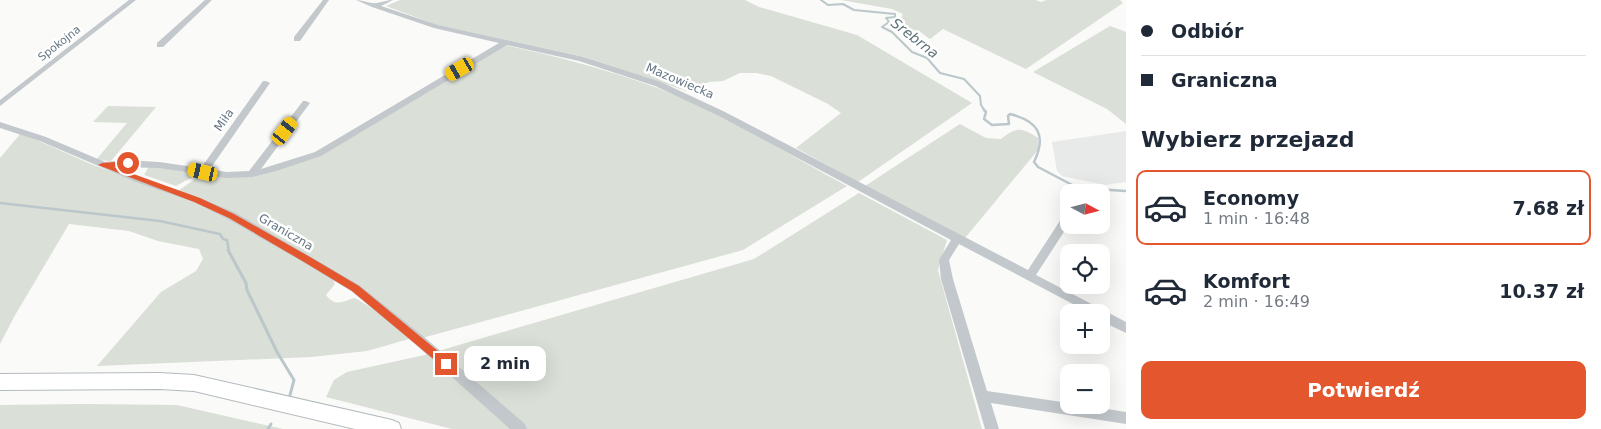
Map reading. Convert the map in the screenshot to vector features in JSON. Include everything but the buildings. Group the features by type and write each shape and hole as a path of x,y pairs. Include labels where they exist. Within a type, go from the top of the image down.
{"main road":[{"path":"0,382 160,381 194,383 392,429"}],"street":[{"name":"Spokojna","path":"0,104 133,0"},
{"path":"160,46 209,0"},
{"path":"297,39 326,0"},
{"name":"Mazowiecka","path":"358,0 436,27 599,64 650,81 722,114 1081,304"},
{"path":"374,6 390,0"},
{"path":"102,165 128,163 159,165 226,175 252,174 318,154 506,42"},
{"name":"Miła","path":"203,172 266,83"},
{"path":"252,174 306,103"},
{"name":"Graniczna","path":"0,124 43,139 102,165 197,200 232,216 356,288 419,340 520,429"},
{"path":"1029,277 1060,230"},
{"path":"963,242 944,260 947,279 992,429"},
{"path":"1110,320 1126,328"},
{"path":"983,396 1126,418"}],"shaded area":[{"path":"400,0 745,0 759,7 857,35 972,103 858,182 796,148 841,113 828,104 771,76 756,73 740,73 723,81 709,82 686,91 585,57 437,25 386,6"},
{"path":"841,0 1036,0 1041,2 1047,0 1120,0 1123,3 1026,69 943,29 930,39 919,31 896,28 903,14 892,9"},
{"path":"1110,26 1126,32 1126,124 1107,109 1033,72"},
{"path":"505,45 581,63 618,74 680,97 729,121 847,186 743,250 422,338 335,273 178,191 202,174 224,176 298,163"},
{"path":"108,106 156,107 111,161 96,160 127,123 93,122"},
{"path":"960,124 986,138 1001,139 1011,132 1023,130 1038,138 1038,150 965,238 865,186"},
{"path":"1126,131 1126,182 1100,184 1062,176 1057,171 1052,142"},
{"path":"21,133 93,165 170,192 210,209 247,228 332,277 335,284 326,295 329,299 339,302 357,299 390,320 409,339 367,351 311,357 97,366 161,292 196,271 203,259 199,249 158,241 129,231 69,224 0,344 0,158"},
{"path":"149,166 198,174 176,186 144,175"},
{"path":"859,193 947,240 938,270 982,429 527,429 438,351 754,259"},
{"path":"429,354 512,429 452,429 326,397 334,380 347,372"},
{"path":"0,405 177,405 283,429 0,429"}],"waterway":[{"name":"Srebrna","path":"821,0 828,5 843,4 854,10 895,14 895,17 886,18 889,22 882,27 892,32 912,52 927,58 940,73 964,79 980,96 981,105 985,111"},
{"name":"Srebrna","path":"985,111 984,119 992,125 1009,124 1008,116 1010,114 1020,117 1033,125 1040,137 1040,144 1034,162 1038,167 1078,188 1126,191"},
{"path":"0,203 160,221 220,234 223,239 227,240 229,251"},
{"path":"228,250 246,283 247,290 277,352 294,380 290,395"},
{"path":"268,429 271,424"}],"route":[{"path":"128,163 102,165 197,200 232,216 307,259 356,288 446,364"}]}
